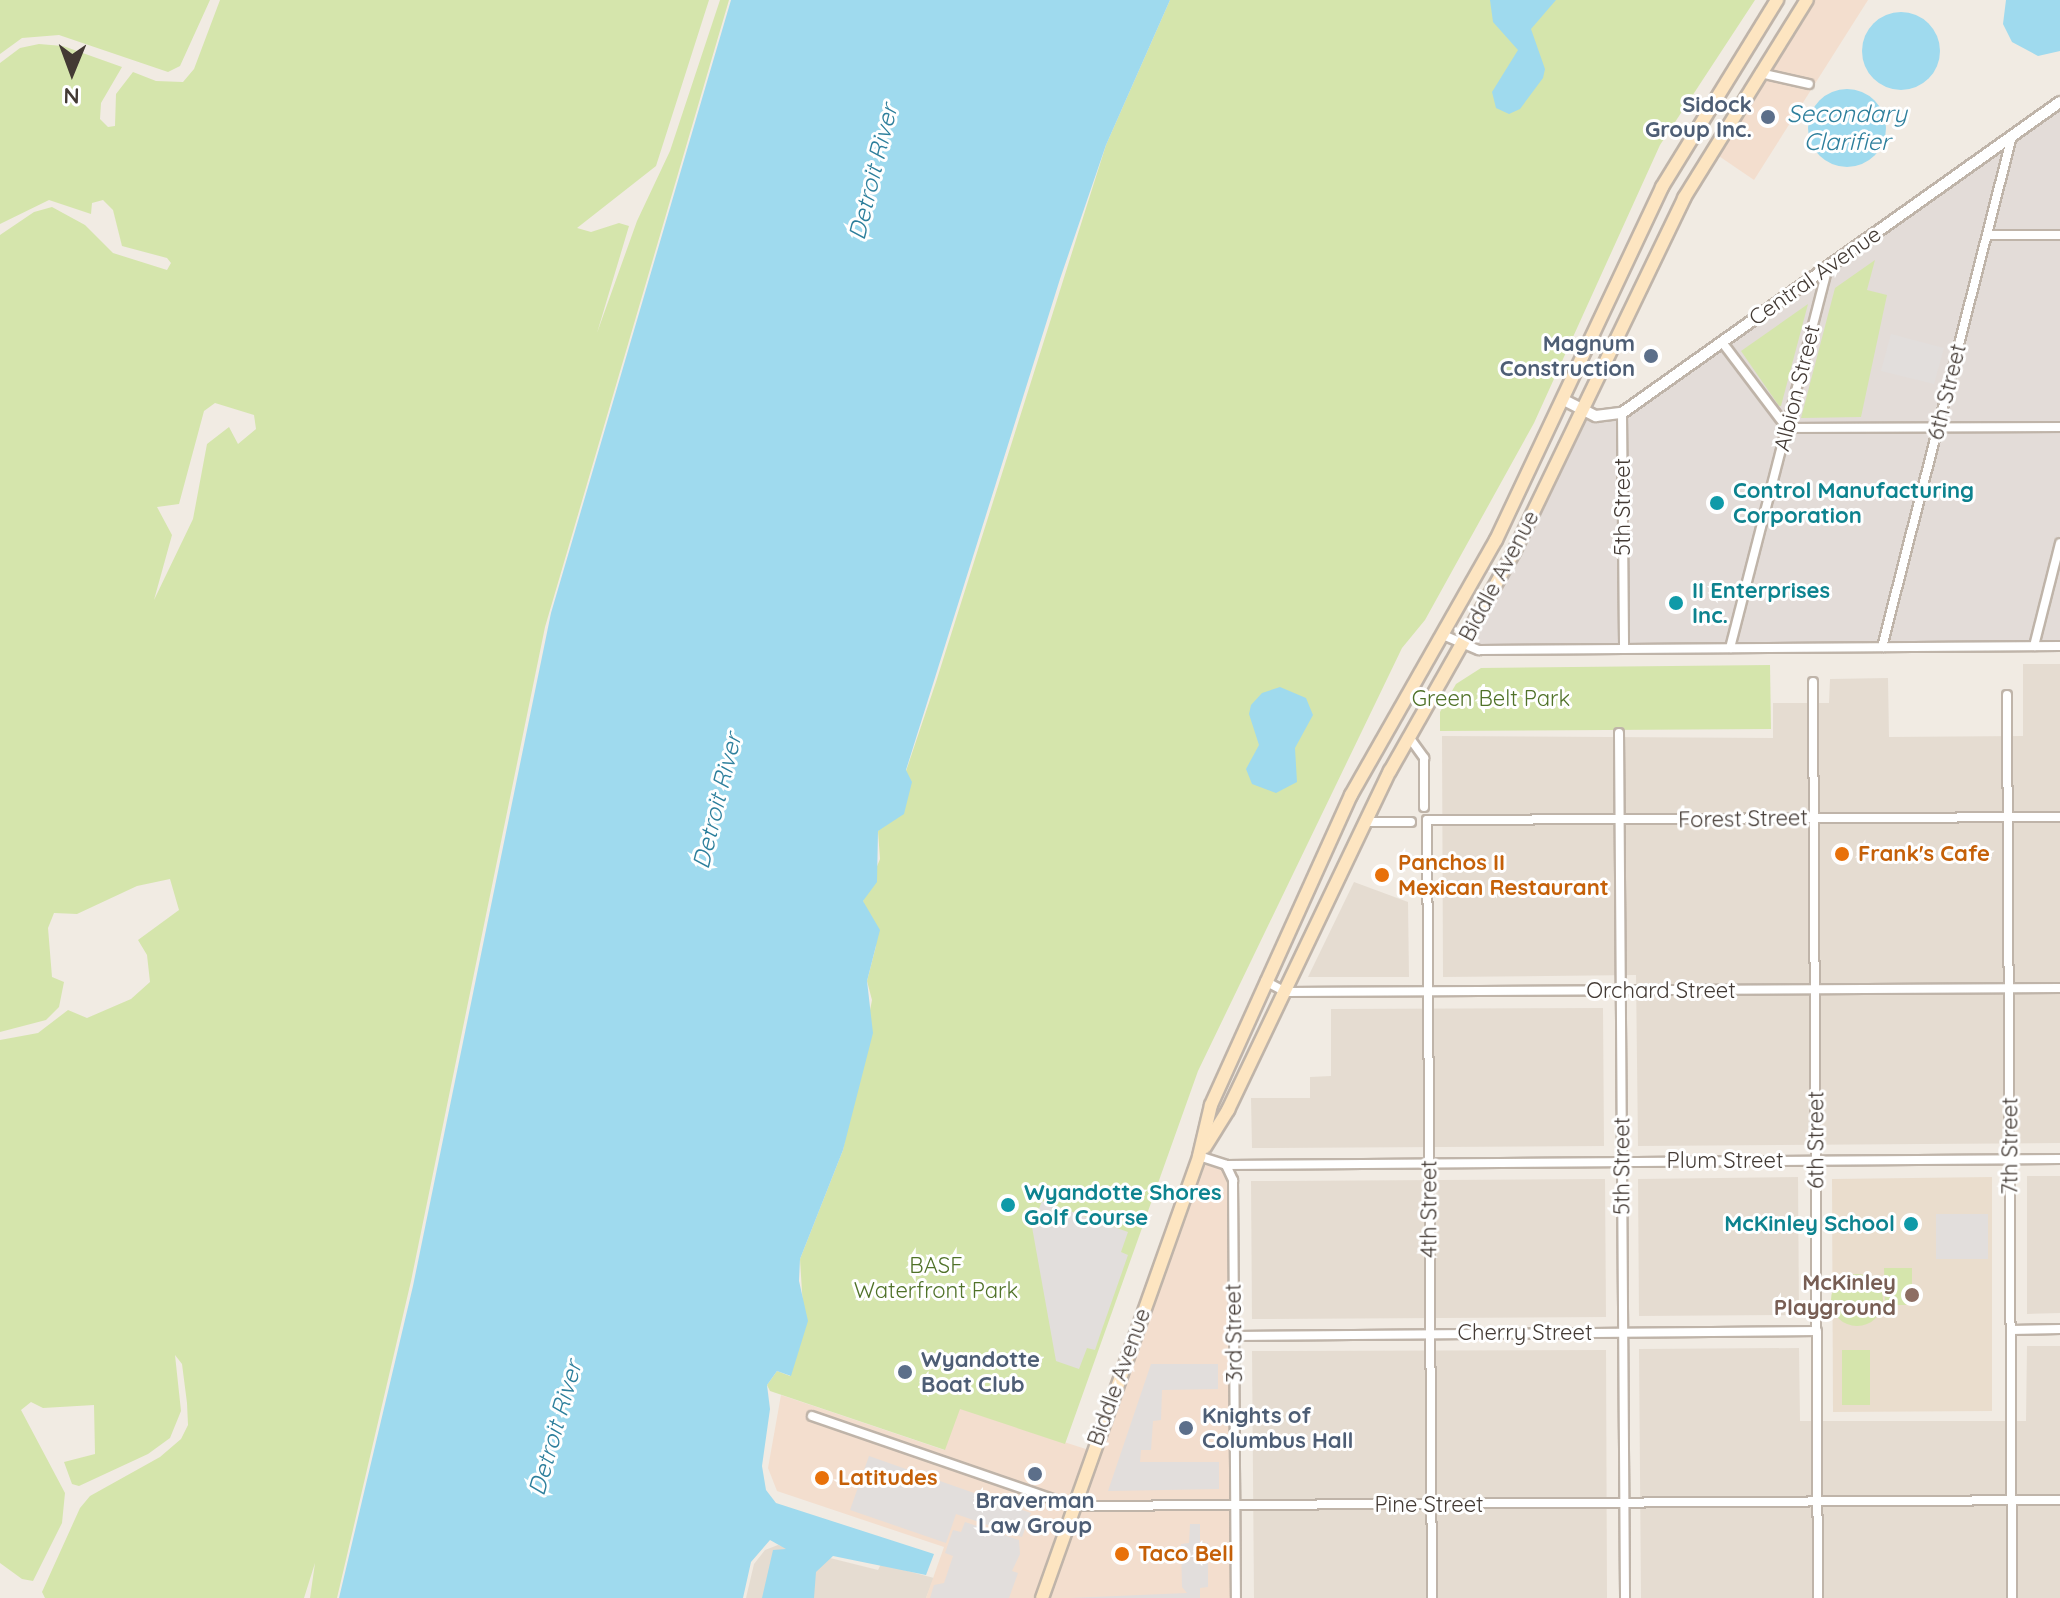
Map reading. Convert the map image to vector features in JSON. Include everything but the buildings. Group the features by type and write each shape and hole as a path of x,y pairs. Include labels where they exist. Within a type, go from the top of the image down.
{"main road":[{"name":"Biddle Avenue","path":"1042,1598 1199,1156 1211,1105 1265,981 1351,795 1496,540 1662,187 1777,0"},
{"name":"Biddle Avenue","path":"1199,1156 1228,1110 1365,822 1409,737 1462,647 1582,411 1684,198 1805,1"},
{"path":"1662,187 1684,198"}],"street":[{"path":"1759,73 1809,84"},
{"name":"Central Avenue","path":"1622,413 2060,102"},
{"name":"6th Street","path":"1882,647 2012,136"},
{"path":"1987,235 2060,235"},
{"name":"Albion Street","path":"1730,648 1828,267"},
{"path":"1722,342 1787,428 2060,427"},
{"path":"1562,399 1582,411 1609,417 1622,413"},
{"name":"5th Street","path":"1622,413 1624,649"},
{"path":"2034,646 2060,543"},
{"path":"1443,635 1462,647 2060,646"},
{"name":"6th Street","path":"1813,682 1818,1598"},
{"name":"7th Street","path":"2007,695 2012,1598"},
{"name":"5th Street","path":"1619,733 1625,1598"},
{"path":"1409,737 1424,758 1424,807"},
{"name":"Forest Street","path":"1427,820 2060,817"},
{"name":"4th Street","path":"1427,820 1432,1598"},
{"path":"1365,822 1411,822"},
{"name":"Orchard Street","path":"1265,981 1286,992 2060,988"},
{"name":"Plum Street","path":"1199,1156 1226,1165 2060,1159"},
{"name":"3rd Street","path":"1226,1165 1233,1180 1236,1598"},
{"path":"2011,1330 2060,1329"},
{"name":"Cherry Street","path":"1234,1336 1817,1331"},
{"name":"Pine Street","path":"812,1416 1073,1506 2060,1500"}],"shaded area":[{"path":"1807,0 1868,0 1754,180 1710,150"},
{"path":"2060,102 2060,646 1462,647 1582,411 1609,417"},
{"path":"1891,334 1944,348 1934,384 1881,371"},
{"path":"2023,664 2060,664 2060,1143 1638,1146 1636,975 1443,977 1442,736 1773,738 1773,703 1829,703 1830,679 1888,678 1889,737 2023,736"},
{"path":"1354,882 1408,902 1409,977 1308,977"},
{"path":"1603,1008 1604,1146 1252,1148 1251,1098 1310,1098 1310,1077 1331,1076 1331,1009"},
{"path":"1199,1156 1226,1165 1232,1173 1236,1598 926,1598 944,1547 777,1491 768,1468 781,1395 944,1450 959,1408 1092,1451"},
{"path":"2027,1176 2060,1176 2060,1313 2027,1314"},
{"path":"1798,1177 1799,1315 1639,1316 1638,1179"},
{"name":"McKinley Playground","path":"1992,1177 1992,1411 1833,1412 1832,1179"},
{"path":"1605,1179 1606,1317 1252,1319 1251,1181"},
{"path":"1042,1201 1128,1232 1121,1252 1128,1255 1095,1350 1087,1348 1079,1369 1056,1361 1032,1227"},
{"path":"1936,1214 1988,1214 1988,1259 1936,1259"},
{"path":"2027,1346 2060,1346 2060,1598 1641,1598 1639,1349 1799,1348 1800,1421 2026,1421"},
{"path":"1606,1350 1607,1598 1254,1598 1252,1351"},
{"path":"1151,1364 1218,1364 1218,1389 1162,1390 1161,1420 1153,1421 1151,1450 1141,1450 1140,1462 1219,1462 1219,1489 1108,1491"},
{"path":"869,1456 1031,1513 1022,1537 956,1514 946,1543 850,1510"},
{"path":"965,1522 1019,1540 1020,1554 1012,1571 1018,1573 1009,1598 930,1598 934,1585 944,1583 953,1556 945,1553 953,1530 961,1532"},
{"path":"1190,1524 1200,1524 1200,1542 1208,1543 1208,1587 1200,1588 1200,1598 1070,1598 1187,1593 1182,1587 1181,1544 1189,1543"},
{"path":"778,1545 878,1570 881,1564 934,1578 926,1598 746,1598 754,1564 765,1550"}],"green space":[{"path":"0,0 210,0 180,66 168,72 59,35 22,38 0,54"},
{"path":"220,0 709,0 656,166 577,228 591,232 619,223 629,226 597,333 637,221 670,151 720,0 729,0 545,627 411,1281 337,1598 310,1598 315,1563 304,1598 45,1598 42,1592 80,1508 90,1496 160,1457 181,1439 188,1425 187,1403 182,1364 175,1355 181,1411 170,1438 148,1454 79,1486 72,1484 64,1462 95,1454 94,1405 43,1408 31,1402 21,1410 65,1493 62,1523 33,1581 22,1579 0,1563 0,1040 38,1033 68,1010 87,1018 131,999 150,982 147,955 138,940 179,910 170,879 137,886 77,914 54,913 48,928 52,977 64,982 59,1007 46,1020 0,1032 0,235 34,212 52,207 85,225 113,253 167,270 171,263 167,258 122,246 113,210 103,200 92,203 91,214 49,200 0,224 0,63 20,48 39,44 63,46 122,67 101,103 100,119 108,127 115,126 116,94 133,72 156,81 183,82 194,69","holes":["215,403 254,415 256,429 238,444 229,427 207,444 193,519 154,600 172,535 157,507 179,504 204,411"]},
{"name":"Wyandotte Shores Golf Course","path":"1170,0 1755,0 1660,145 1534,423 1425,620 1402,648 1198,1071 1065,1444 960,1409 945,1450 770,1391 767,1385 777,1371 790,1376 803,1308 800,1259 843,1150 872,1000 867,981 876,946 863,901 880,859 878,831 906,771 936,682 1106,145"},
{"path":"1875,260 1867,290 1887,295 1861,417 1801,418 1835,288"},
{"path":"1808,304 1781,406 1779,406 1741,351"},
{"name":"Green Belt Park","path":"1770,665 1771,729 1440,731 1440,712 1456,684 1481,668"},
{"path":"1884,1268 1912,1268 1912,1305 1885,1305"},
{"path":"1857,1274 1875,1282 1883,1300 1875,1318 1857,1326 1839,1318 1831,1300 1839,1282"},
{"path":"1842,1350 1870,1350 1870,1405 1842,1405"}],"water":[{"name":"Detroit River","path":"731,0 1170,0 1106,145 1060,279 906,770 912,782 904,814 878,831 877,882 863,901 880,930 867,981 873,1033 843,1150 800,1259 799,1281 808,1321 791,1376 777,1371 767,1385 770,1409 762,1466 766,1490 776,1503 934,1554 926,1575 833,1556 816,1572 814,1598 762,1598 773,1550 786,1549 770,1540 751,1562 743,1598 339,1598 413,1286 551,613"},
{"path":"1490,0 1556,0 1531,29 1545,69 1543,78 1520,109 1509,114 1496,108 1492,92 1518,50 1493,22"},
{"path":"2006,0 2060,0 2060,51 2038,56 2012,42 2003,24"},
{"name":"Secondary Clarifier","path":"1901,12 1916,15 1929,23 1937,36 1940,51 1937,66 1929,79 1916,87 1901,90 1886,87 1873,79 1865,66 1862,51 1865,36 1873,23 1886,15"},
{"name":"Secondary Clarifier","path":"1847,89 1862,92 1875,100 1883,113 1886,128 1883,143 1875,156 1862,164 1847,167 1832,164 1819,156 1811,143 1808,128 1811,113 1819,100 1832,92"},
{"path":"1280,687 1306,698 1313,715 1295,748 1297,782 1276,793 1252,784 1246,769 1259,745 1249,714 1251,705 1262,693"}],"place":[{"name":"Sidock Group Inc.","path":"1768,117"},
{"name":"Magnum Construction","path":"1651,356"},
{"name":"Control Manufacturing Corporation","path":"1717,503"},
{"name":"II Enterprises Inc.","path":"1676,603"},
{"name":"Frank's Cafe","path":"1842,854"},
{"name":"Panchos II Mexican Restaurant","path":"1382,875"},
{"name":"Wyandotte Shores Golf Course","path":"1008,1205"},
{"name":"McKinley School","path":"1911,1224"},
{"name":"McKinley Playground","path":"1912,1295"},
{"name":"Wyandotte Boat Club","path":"905,1372"},
{"name":"Knights of Columbus Hall","path":"1186,1428"},
{"name":"Braverman Law Group","path":"1035,1474"},
{"name":"Latitudes","path":"822,1478"},
{"name":"Taco Bell","path":"1122,1554"}],"park label":[{"name":"BASF Waterfront Park","path":"936,1278"}]}
